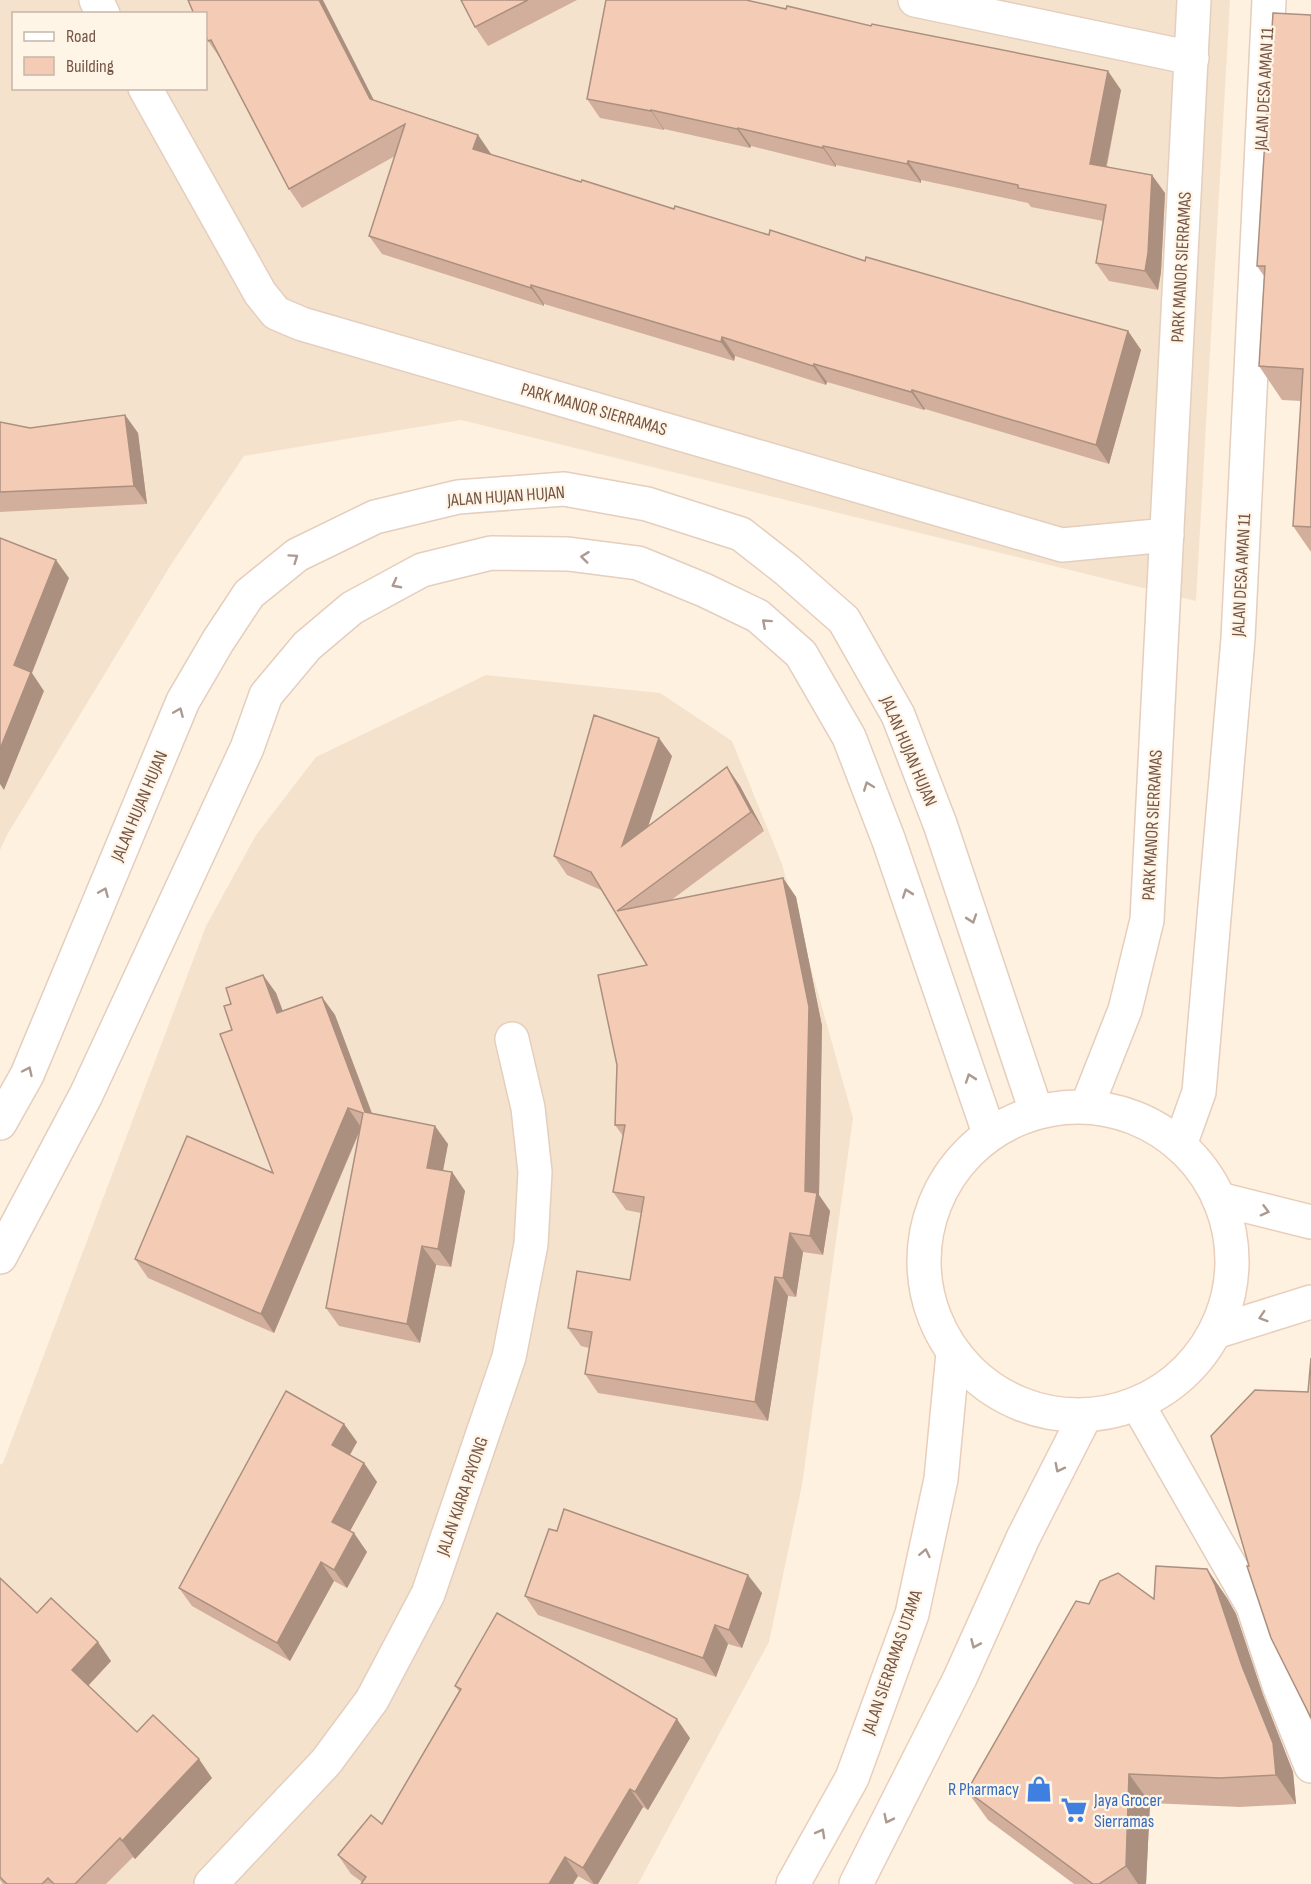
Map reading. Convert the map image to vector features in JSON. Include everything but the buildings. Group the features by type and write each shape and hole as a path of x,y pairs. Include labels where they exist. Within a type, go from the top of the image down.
{"street":[{"path":"915,0 1192,58"},
{"name":"PARK MANOR SIERRAMAS","path":"1087,1106 1125,1011 1147,920 1194,0"},
{"name":"JALAN DESA AMAN 11","path":"1180,1144 1199,1092 1238,639 1269,0"},
{"name":"PARK MANOR SIERRAMAS","path":"146,90 260,293 276,313 325,330 1062,545 1167,535"},
{"name":"JALAN HUJAN HUJAN","path":"0,1122 27,1075 183,701 249,594 297,555 375,517 458,497 564,489 646,504 741,534 787,570 844,621 898,715 940,824 1036,1111"},
{"path":"0,1257 86,1095 247,748 266,695 307,646 352,608 422,570 491,552 568,554 638,563 704,590 758,616 801,654 849,737 889,841 989,1133"},
{"name":"JALAN KIARA PAYONG","path":"211,1884 326,1762 372,1700 428,1594 509,1357 531,1244 535,1172 528,1108 512,1039"},
{"path":"1087,1106 1136,1118 1180,1144 1203,1169 1220,1199 1231,1243 1230,1289 1215,1332 1183,1375 1138,1405 1085,1416 1035,1411 989,1389 953,1353 931,1308 923,1260 931,1211 954,1167 989,1133 1036,1111 1087,1106"},
{"path":"1220,1199 1311,1222"},
{"path":"1215,1332 1311,1302"},
{"name":"JALAN SIERRAMAS UTAMA","path":"793,1884 852,1778 912,1614 941,1479 953,1353"},
{"path":"1138,1405 1253,1606 1280,1688 1311,1766"},
{"path":"856,1884 960,1678 1023,1538 1085,1416"}],"shaded area":[{"path":"0,0 1230,0 1196,601 461,420 244,456 172,563 0,850"},
{"path":"486,675 660,693 732,741 782,864 853,1118 802,1485 769,1642 638,1884 0,1884 0,1465 3,1463 206,926 256,835 316,757"}],"place":[{"name":"R Pharmacy","path":"1039,1789"},
{"name":"Jaya Grocer Sierramas","path":"1074,1810"}]}
